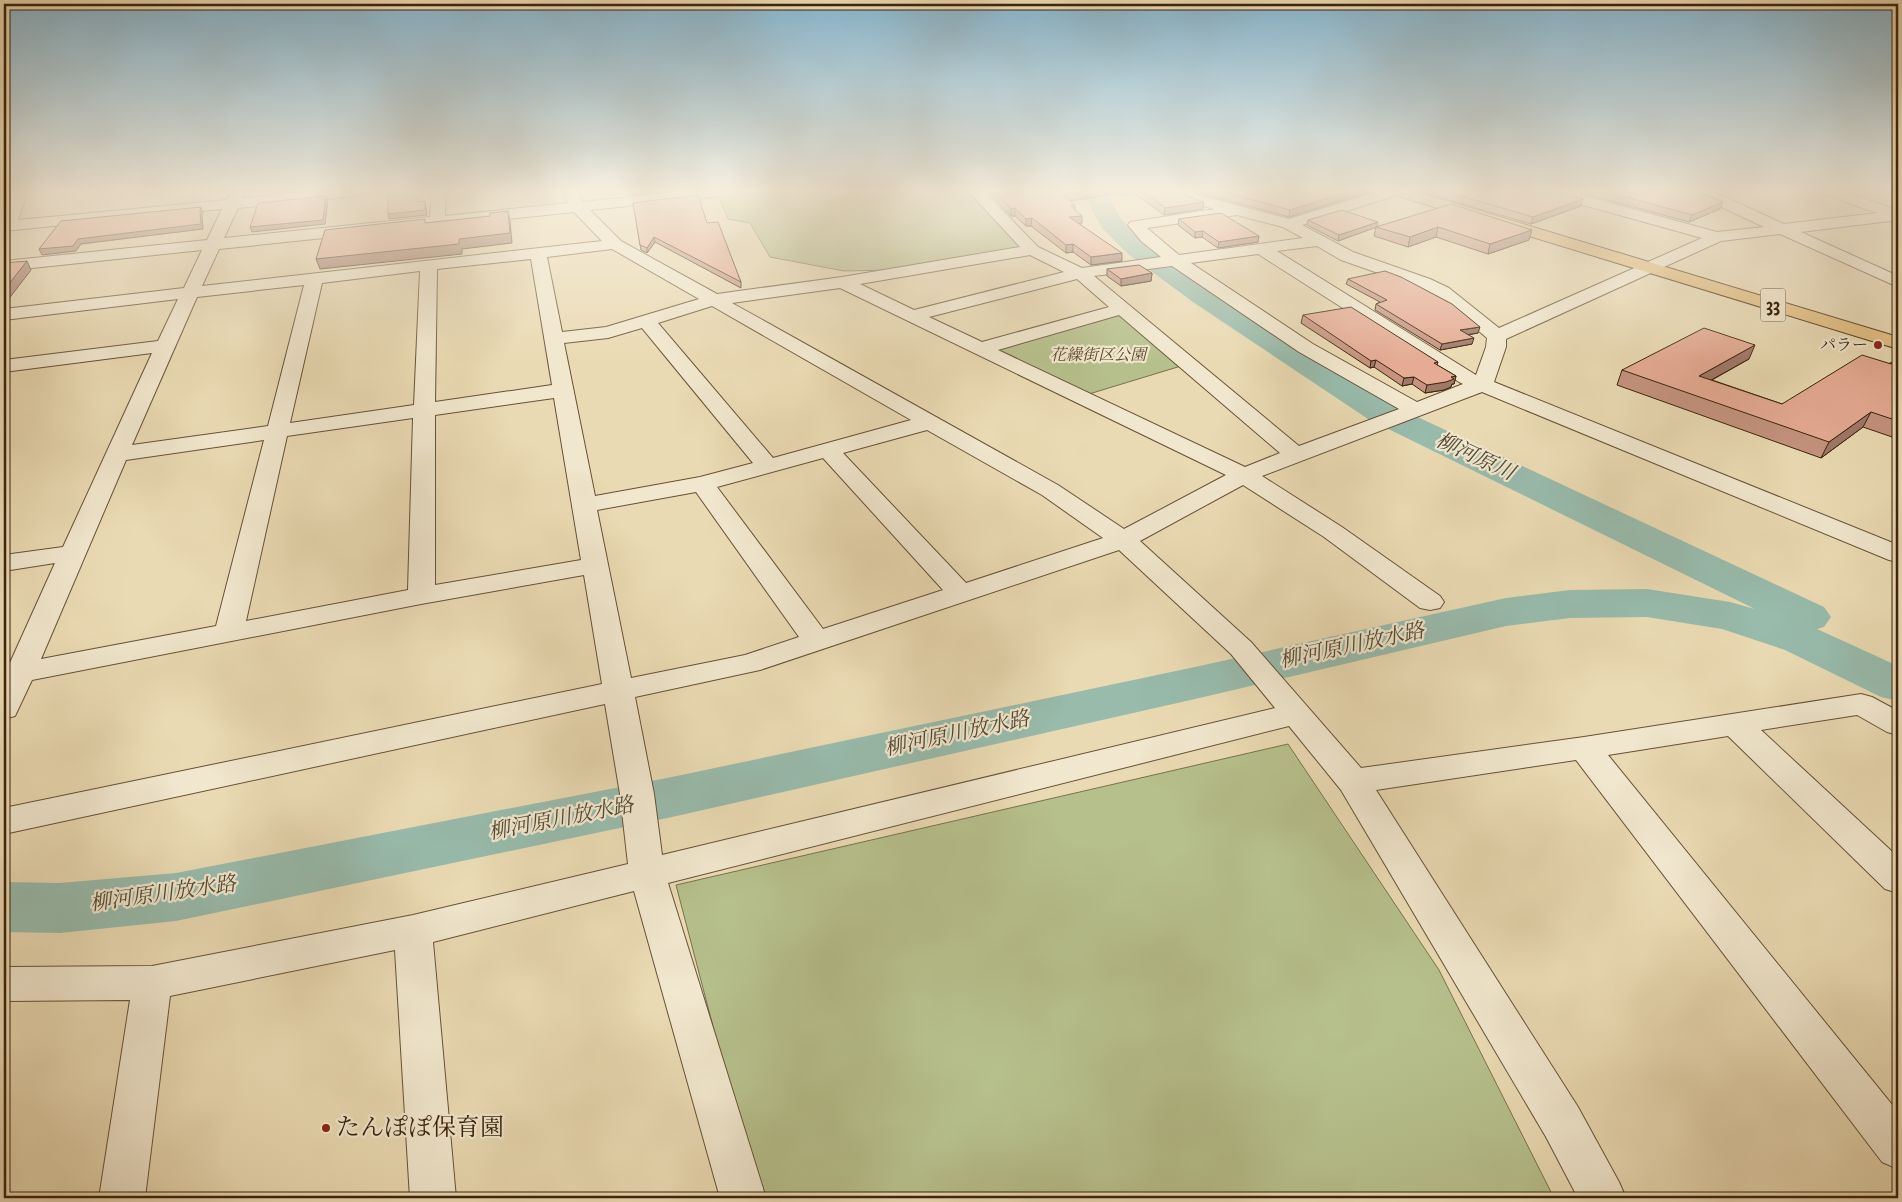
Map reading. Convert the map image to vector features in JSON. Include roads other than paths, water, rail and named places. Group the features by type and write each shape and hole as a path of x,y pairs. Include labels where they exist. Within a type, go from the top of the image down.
{"main road":[{"name":"33","path":"1589,248 1898,343"}],"street":[{"path":"4,266 174,248"},
{"path":"4,709 13,674 73,553 165,346 211,248"},
{"path":"4,314 580,248"},
{"path":"622,248 1050,490 1123,540 1241,648 1353,781 1562,1122 1603,1198"},
{"path":"1158,248 1172,260 1306,348 1411,410"},
{"path":"911,316 1080,273 1259,248"},
{"path":"1260,248 1466,378 1898,554"},
{"path":"1331,248 1443,292 1497,336"},
{"path":"1497,336 1691,248"},
{"path":"1822,248 1898,282"},
{"path":"553,339 608,332 714,300 842,282 1032,250 1080,273 1295,454"},
{"path":"538,253 637,794 646,866 743,1198"},
{"path":"422,596 424,410 429,266"},
{"path":"229,632 314,278"},
{"path":"842,282 1244,475 1333,532 1430,602"},
{"path":"982,348 1122,309"},
{"path":"646,320 767,465"},
{"path":"1483,384 1496,347 1497,336"},
{"path":"4,366 165,346"},
{"path":"4,821 750,663 1123,540 1244,475 1483,384"},
{"path":"117,454 564,390"},
{"path":"585,505 702,484 930,422"},
{"path":"827,449 962,593"},
{"path":"702,484 817,641"},
{"path":"4,563 73,553"},
{"path":"13,674 229,632 596,565"},
{"path":"1353,781 1584,748 1861,704 1898,724"},
{"path":"4,984 152,983 413,931 646,866 1296,714"},
{"path":"1735,724 1898,879"},
{"path":"1584,748 1898,1147"},
{"path":"413,931 433,1198"},
{"path":"122,1198 152,983"}],"waterway":[{"name":"柳河原川","path":"1137,248 1203,296 1380,412 1808,617"},
{"name":"柳河原川放水路","path":"4,907 60,908 176,897 672,797 1195,683 1506,612 1570,604 1647,603 1730,616 1802,640 1898,685"}],"place":[{"name":"パラー","path":"1878,345"},
{"name":"たんぽぽ保育園","path":"326,1128"}],"park label":[{"name":"花繰街区公園","path":"1098,355"}]}
